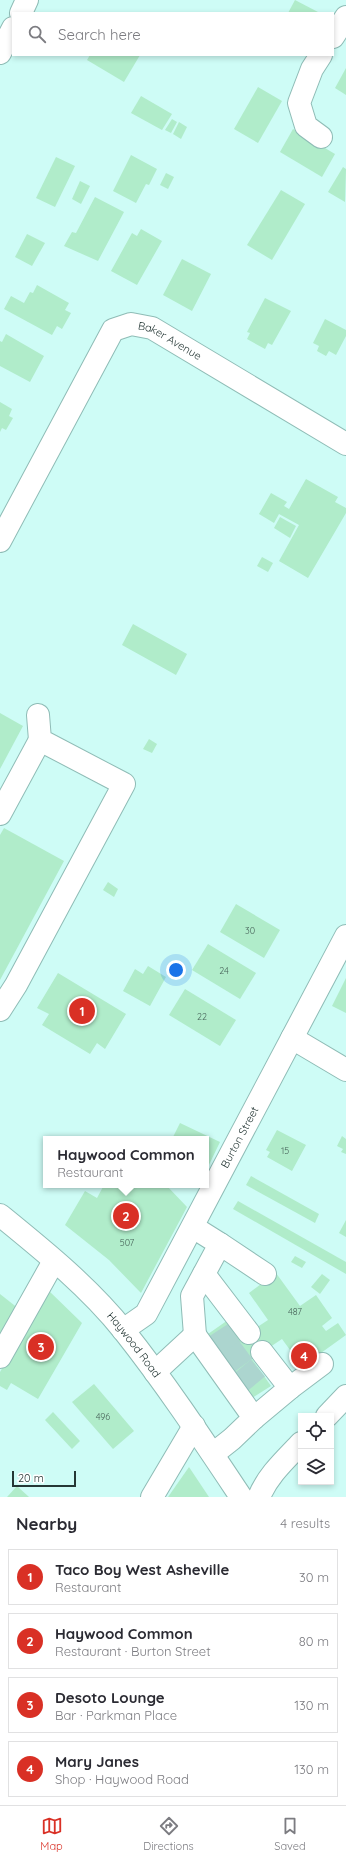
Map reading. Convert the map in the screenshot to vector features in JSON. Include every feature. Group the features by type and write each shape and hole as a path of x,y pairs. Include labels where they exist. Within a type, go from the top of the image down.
{"main road":[{"path":"21,12 27,0"},
{"path":"334,35 346,17"},
{"path":"0,53 12,30"},
{"path":"320,56 312,69 299,103 306,126 321,137"},
{"name":"Baker Avenue","path":"0,541 6,516 113,330 131,324 152,328 346,444"},
{"path":"0,814 40,740 38,715"},
{"path":"0,1010 16,984 124,784 40,740"},
{"name":"Burton Street","path":"123,1330 146,1314 346,936"},
{"path":"292,1038 346,1070"},
{"name":"Haywood Road","path":"0,1215 54,1261 97,1302 123,1330 194,1426 241,1497"},
{"path":"193,1227 265,1274"},
{"path":"192,1296 220,1244"},
{"path":"0,1357 54,1261"},
{"path":"204,1274 243,1330"},
{"path":"165,1280 192,1296 206,1344 237,1385 254,1418"},
{"path":"155,1372 206,1344"},
{"path":"263,1360 290,1388"},
{"path":"212,1454 232,1439 254,1418 290,1388 322,1364"},
{"path":"330,1413 346,1396"},
{"path":"152,1497 194,1426"},
{"path":"259,1497 264,1485 279,1466 298,1446"}],"building":[{"path":"295,0 318,12 289,12"},
{"path":"89,56 139,56 124,82 87,60"},
{"path":"346,68 346,95 335,88"},
{"path":"258,87 282,101 258,143 234,129"},
{"path":"141,96 172,114 162,130 131,113"},
{"path":"172,119 177,122 171,133 165,130"},
{"path":"179,122 187,127 181,139 173,134"},
{"path":"293,129 335,154 322,177 280,152"},
{"path":"131,155 157,169 149,185 146,184 136,203 113,191"},
{"path":"56,157 75,166 55,207 36,198"},
{"path":"343,167 346,169 345,202 328,192"},
{"path":"166,173 174,177 168,189 160,185"},
{"path":"80,181 90,186 81,204 72,199"},
{"path":"281,190 305,204 272,260 247,245"},
{"path":"95,197 124,212 98,261 64,246 72,232 76,233"},
{"path":"141,229 162,241 137,285 111,271 132,233 137,236"},
{"path":"27,234 45,243 32,266 15,257"},
{"path":"182,259 211,274 192,311 163,295"},
{"path":"37,285 69,303 65,310 71,313 62,329 57,326 52,335 4,309 11,296 24,303 30,292 33,293"},
{"path":"265,298 291,311 272,345 268,343 265,349 247,339 250,333 247,332"},
{"path":"325,319 346,330 346,336 336,355 329,351 326,356 317,351 319,346 313,343"},
{"path":"6,334 44,356 30,382 0,366 0,341 2,342"},
{"path":"0,402 12,409 9,416 13,418 6,430 2,428 0,432"},
{"path":"306,479 338,497 335,502 346,508 346,513 308,578 279,561 299,525 279,514 274,523 259,514 271,493 287,502 284,506 289,509"},
{"path":"280,517 296,526 290,538 274,528"},
{"path":"262,557 273,563 268,572 257,566"},
{"path":"133,624 187,654 176,675 122,645"},
{"path":"0,713 23,726 0,769"},
{"path":"149,739 157,744 152,753 143,749"},
{"path":"4,828 64,861 0,980 0,835"},
{"path":"108,882 118,889 114,897 103,890"},
{"path":"236,904 280,930 264,958 220,932"},
{"path":"208,944 256,973 240,999 192,970"},
{"path":"148,966 166,977 150,1006 123,991 135,969 143,974"},
{"path":"58,973 126,1014 105,1049 97,1043 90,1054 42,1025 49,1014 37,1008"},
{"path":"346,978 346,1013 332,1006"},
{"path":"185,989 236,1020 220,1046 169,1015"},
{"path":"180,1123 207,1136 174,1136"},
{"path":"277,1130 306,1145 292,1171 267,1157 270,1152 266,1150"},
{"path":"342,1136 346,1139 346,1154 341,1152 343,1149 337,1146"},
{"path":"209,1137 220,1142 209,1165"},
{"path":"251,1176 319,1214 315,1223 246,1185"},
{"path":"102,1188 169,1188 187,1207 141,1293 109,1260 65,1225 85,1191 97,1198"},
{"path":"238,1201 346,1262 346,1274 233,1209"},
{"path":"346,1220 346,1237 339,1233"},
{"path":"295,1256 306,1262 302,1268 291,1262"},
{"path":"276,1273 300,1306 316,1295 332,1318 322,1326 326,1331 338,1323 346,1335 307,1363 295,1346 290,1350 282,1339 252,1359 271,1386 252,1398 208,1334 228,1320 241,1338 268,1320 249,1293"},
{"path":"322,1274 330,1280 320,1294 311,1287"},
{"path":"47,1289 82,1323 38,1399 11,1383 7,1390 0,1386 0,1372"},
{"path":"0,1294 19,1309 0,1333"},
{"path":"94,1384 134,1431 113,1449 72,1402"},
{"path":"53,1412 80,1441 72,1449 45,1420"},
{"path":"189,1467 209,1497 168,1497"},
{"path":"17,1486 29,1497 7,1497"}],"tunnel":[{"path":"216,1345 236,1332"},
{"path":"228,1363 255,1343"},
{"path":"241,1382 258,1368"}],"place":[{"name":"Taco Boy West Asheville","path":"82,1011"},
{"name":"Haywood Common","path":"126,1216"},
{"name":"Desoto Lounge","path":"41,1347"},
{"name":"Mary Janes","path":"304,1356"}]}
